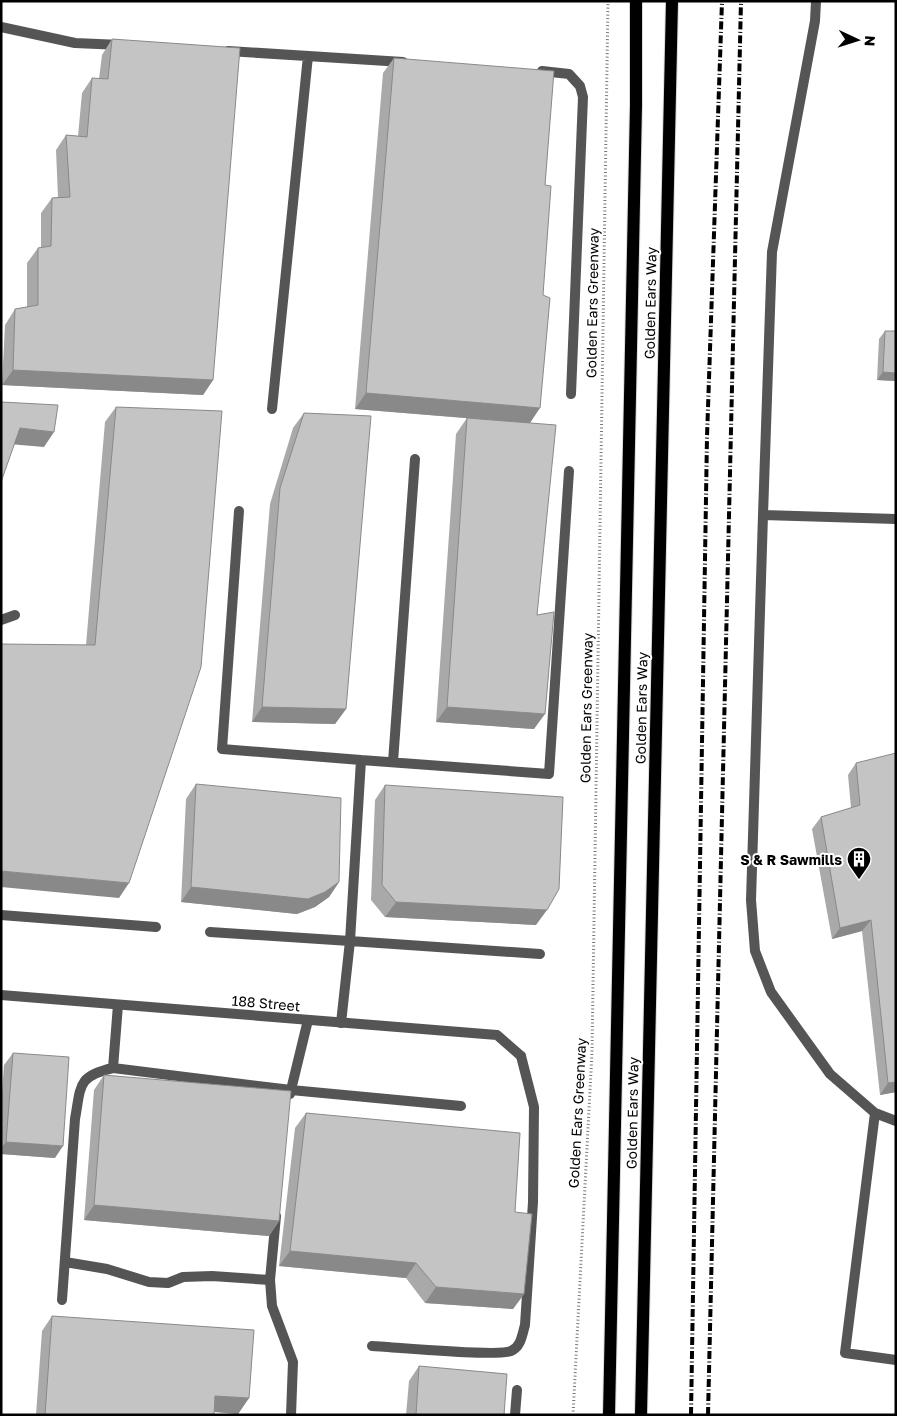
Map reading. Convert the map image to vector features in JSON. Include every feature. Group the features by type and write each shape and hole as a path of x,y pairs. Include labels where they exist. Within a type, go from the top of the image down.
{"main road":[{"name":"Golden Ears Way","path":"609,1415 636,115 636,1"},
{"name":"Golden Ears Way","path":"641,1415 672,1"}],"street":[{"path":"816,1 815,21 772,252 751,900 755,951 771,992 830,1074 875,1114 896,1121"},
{"path":"1,27 75,42 133,46"},
{"path":"220,51 418,63"},
{"path":"272,409 308,56"},
{"path":"534,70 569,74 580,86 583,97 572,394"},
{"path":"393,762 415,458"},
{"path":"239,510 222,748 549,774 569,471"},
{"path":"763,515 896,519"},
{"path":"1,620 14,615"},
{"path":"341,1023 350,942 361,760"},
{"path":"1,915 156,927"},
{"path":"210,932 540,954"},
{"name":"188 Street","path":"1,995 497,1035 522,1056 534,1107 532,1211 525,1325 521,1342 511,1352 490,1353 372,1346"},
{"path":"113,1068 118,1005"},
{"path":"288,1108 308,1020"},
{"path":"62,1300 75,1119 80,1092 85,1080 94,1072 113,1068 291,1090 461,1106"},
{"path":"875,1114 845,1353 896,1360"},
{"path":"276,1206 270,1280 272,1306 293,1362 291,1415"},
{"path":"64,1262 106,1269 148,1282 168,1283 183,1277 212,1276 270,1280"},
{"path":"514,1415 517,1390"}],"path":[{"name":"Golden Ears Greenway","path":"573,1415 592,1042 608,1"}],"building":[{"path":"112,39 240,48 213,380 13,370 15,309 38,305 38,248 51,246 52,198 70,197 66,135 87,137 92,78 108,79"},
{"path":"394,58 554,71 545,185 551,186 543,295 550,298 540,408 366,393"},
{"path":"885,331 896,331 896,373 883,372"},
{"path":"1,402 58,405 54,432 20,428 1,482"},
{"path":"116,407 222,411 201,667 129,883 1,871 1,644 95,645"},
{"path":"304,413 371,416 346,709 262,707 280,488"},
{"path":"467,418 556,425 537,615 554,612 545,714 447,707"},
{"name":"S & R Sawmills","path":"896,753 896,1082 888,1083 871,920 840,928 821,817 860,805 856,763"},
{"path":"196,784 341,798 339,882 325,892 308,899 191,887"},
{"path":"385,785 563,797 559,889 547,910 396,902 382,885"},
{"path":"13,1053 69,1057 63,1146 6,1142"},
{"path":"104,1075 291,1091 279,1221 94,1205"},
{"path":"306,1113 520,1133 515,1212 532,1214 524,1294 436,1287 416,1263 290,1251"},
{"path":"52,1316 254,1330 249,1398 215,1396 214,1415 45,1415"},
{"path":"419,1366 507,1374 504,1415 416,1415"}],"railway":[{"path":"691,1415 707,437 722,1"},
{"path":"708,1415 741,1"}],"place":[{"name":"S & R Sawmills","path":"859,880"}]}
